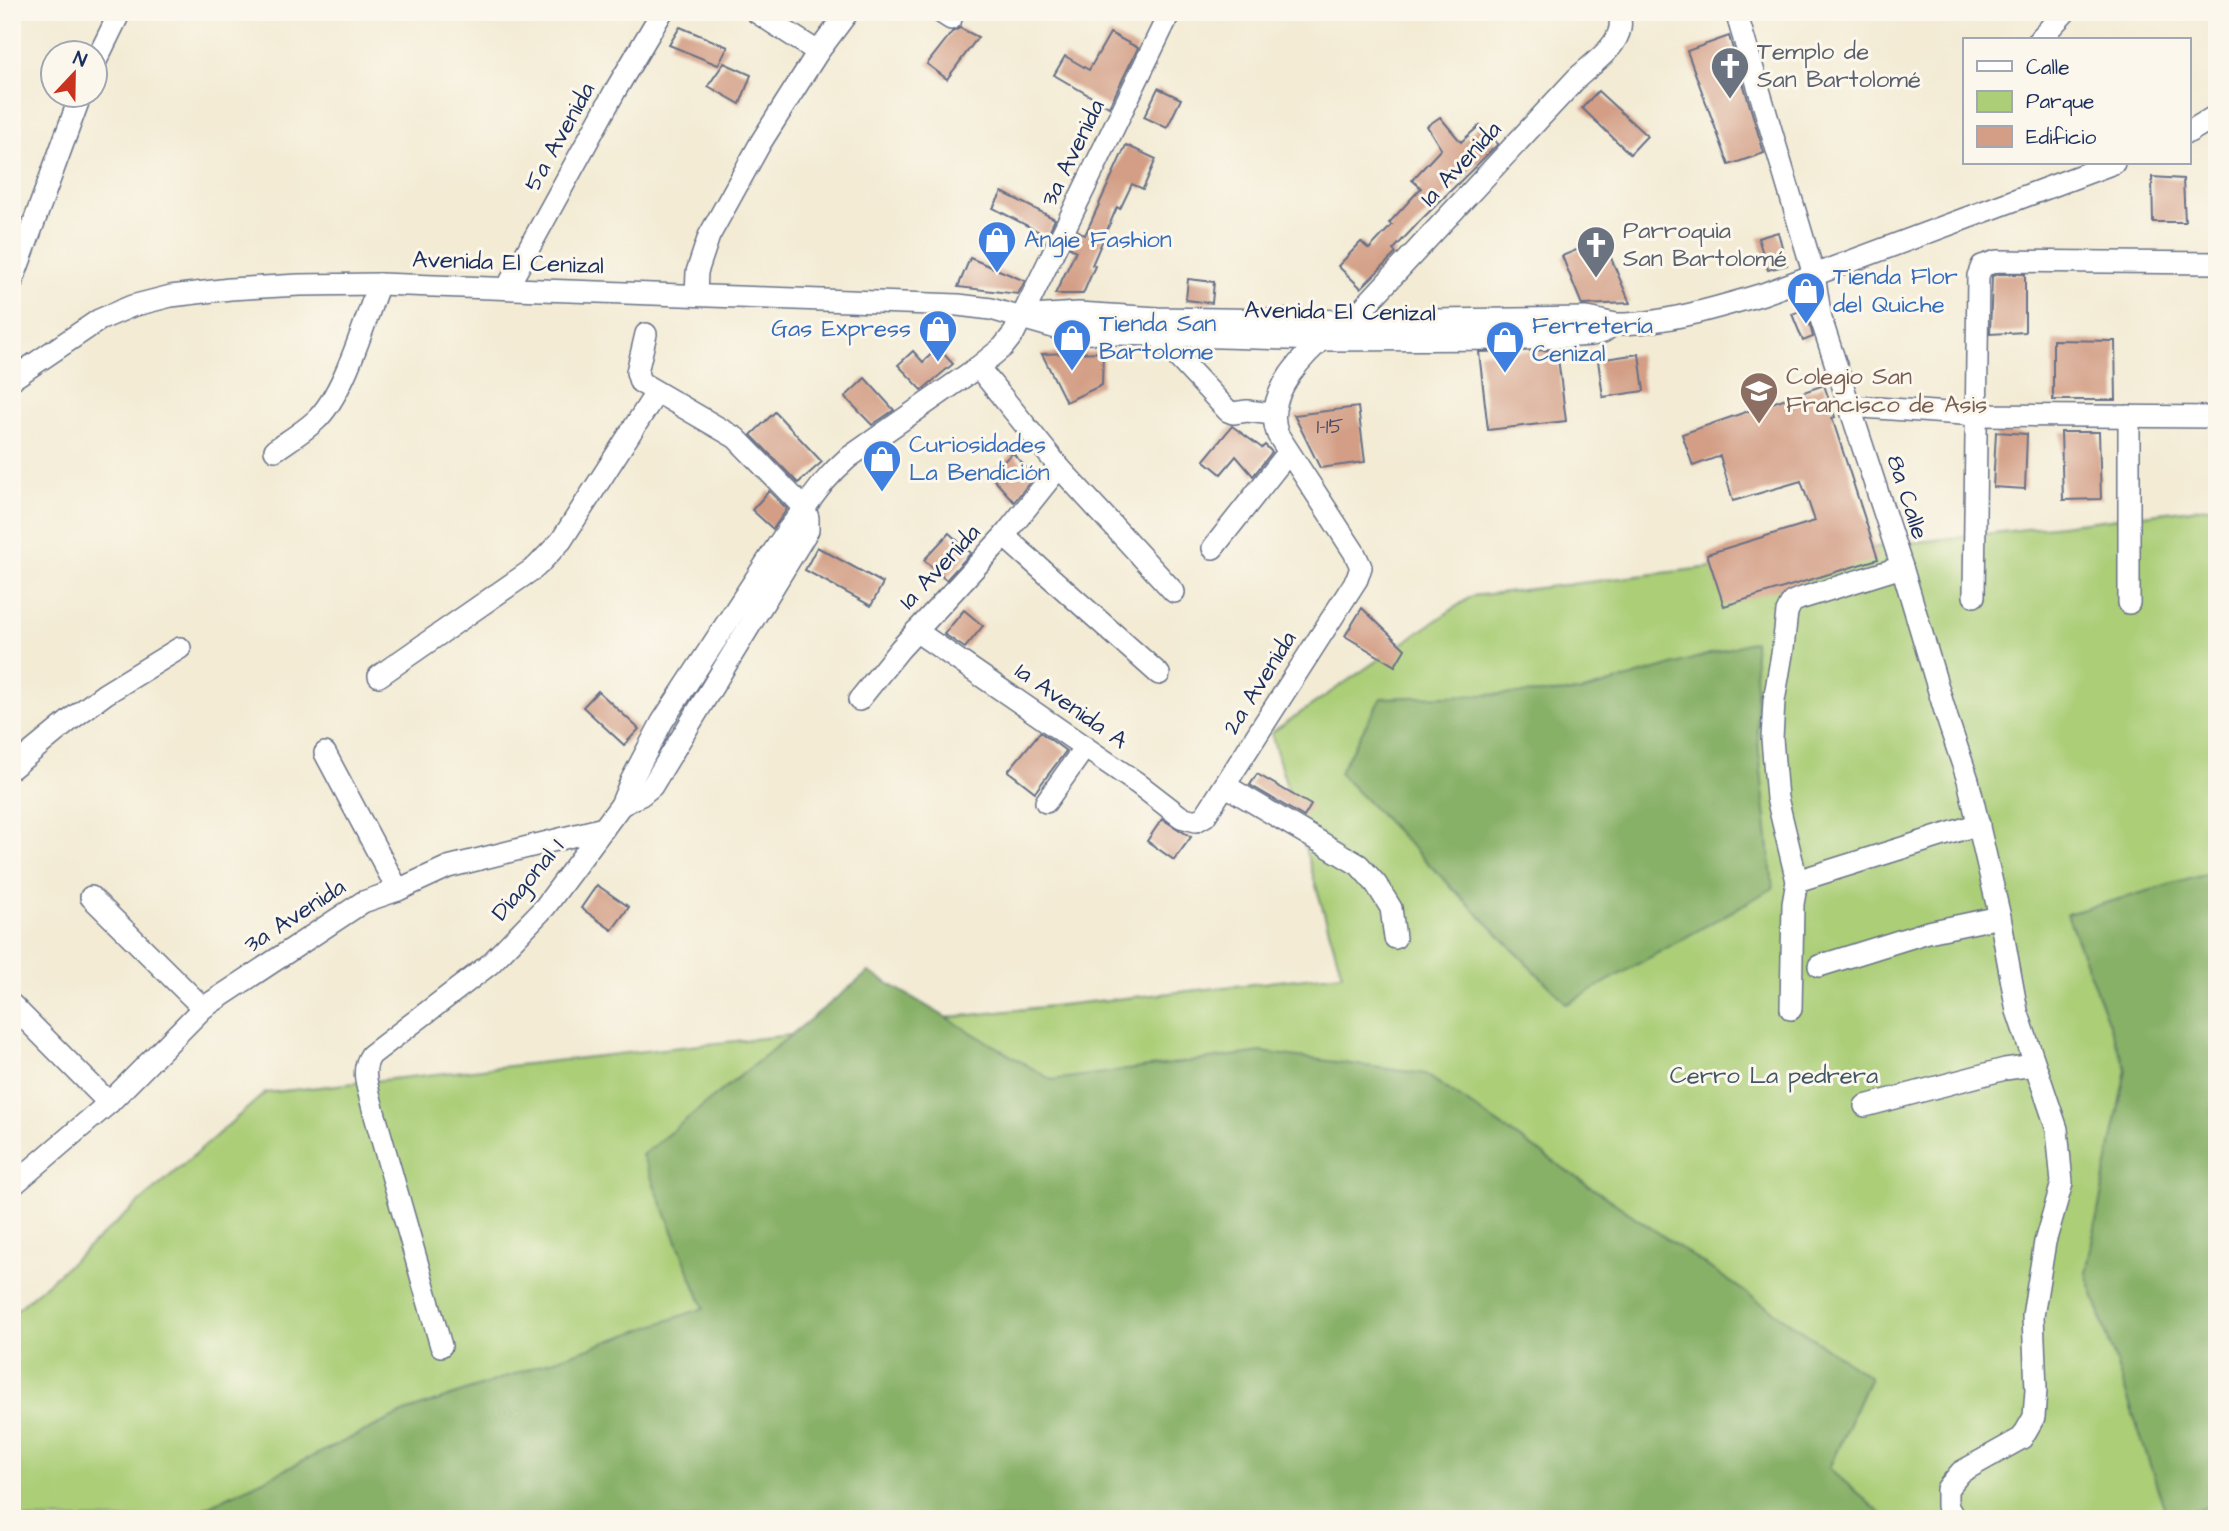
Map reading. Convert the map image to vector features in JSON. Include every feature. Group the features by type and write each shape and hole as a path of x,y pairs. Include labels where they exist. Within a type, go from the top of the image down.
{"street":[{"path":"107,38 120,12"},
{"name":"5a Avenida","path":"507,288 615,91 662,12"},
{"path":"756,12 818,52"},
{"path":"696,295 697,272 709,236 761,142 818,52 848,12"},
{"name":"3a Avenida","path":"12,1186 109,1103 203,1008 363,902 398,890 448,867 604,828 621,805 652,786 804,540 808,530 805,509 828,475 848,458 978,368 1003,347 1023,317 1170,12"},
{"name":"1a Avenida","path":"1320,340 1351,321 1577,78 1616,40 1621,27 1618,12"},
{"name":"8a Calle","path":"1737,12 1814,275 1821,319 1968,780 1992,878 2017,1011 2057,1129 2062,1183 2045,1242 2033,1316 2036,1390 2034,1417 2022,1438 1961,1472 1947,1489 1947,1506 1955,1519"},
{"path":"2041,38 2065,12"},
{"path":"12,282 76,108"},
{"path":"2190,131 2217,115"},
{"name":"Avenida El Cenizal","path":"1158,326 1585,318 1615,324 1686,315 1727,305 1814,275 2111,164"},
{"path":"1974,596 1978,276 1982,266 1997,261 2217,263"},
{"path":"275,450 316,421 329,405 340,386 379,284"},
{"name":"Avenida El Cenizal","path":"12,379 99,320 132,306 171,296 299,285 379,284 507,288 958,306 991,309 1023,317 1078,313 1158,326 1320,340 1526,339 1592,335 1615,324"},
{"path":"1158,326 1228,411 1273,414"},
{"path":"646,334 638,377 656,393 736,438 805,509"},
{"path":"1213,548 1288,453 1274,426 1273,414 1279,393 1320,340"},
{"path":"978,368 1059,467 1174,592"},
{"path":"379,676 536,567 549,555 561,541 656,393"},
{"path":"1849,406 1976,415 2217,417"},
{"path":"2129,416 2129,603"},
{"name":"2a Avenida","path":"1196,821 1209,812 1226,786 1357,579 1361,567 1354,552 1288,453"},
{"name":"1a Avenida","path":"859,700 916,631 1004,536 1059,467"},
{"path":"1004,536 1159,674"},
{"path":"1791,1009 1793,904 1797,881 1779,811 1772,757 1774,701 1787,612 1792,602 1798,599 1902,567"},
{"name":"1a Avenida A","path":"916,631 1085,747 1181,817 1196,821"},
{"path":"12,768 106,694 180,648"},
{"path":"1046,802 1085,747"},
{"path":"325,753 398,890"},
{"path":"1226,786 1359,865 1377,884 1391,908 1395,938"},
{"path":"1797,881 1979,824"},
{"name":"Diagonal 1","path":"442,1346 364,1069 371,1055 490,964 545,907 604,828"},
{"path":"91,897 203,1008"},
{"path":"1819,966 1928,932 2000,917"},
{"path":"12,1004 109,1103"},
{"path":"1865,1106 2006,1069 2034,1065"}],"green space":[{"name":"Cerro La pedrera","path":"2217,506 2217,1519 12,1519 12,1314 265,1093 1342,974 1271,733 1472,596"},
{"path":"1754,641 1758,741 1773,888 1567,1004 1339,773 1381,698 1580,692"},
{"path":"2211,873 2217,874 2217,1505 2167,1516 2086,1273 2126,1069 2067,914"},
{"path":"869,972 1052,1080 1261,1052 1425,1074 1870,1377 1829,1468 1887,1519 182,1519 405,1412 704,1308 642,1155"}],"building":[{"path":"680,27 728,47 718,65 669,45"},
{"path":"960,28 978,37 947,79 927,64 952,32"},
{"path":"1110,33 1138,48 1109,107 1054,75 1065,56 1089,70"},
{"name":"Templo de San Bartolomé","path":"1729,36 1764,153 1729,165 1687,51"},
{"path":"724,63 751,75 740,104 708,86"},
{"path":"1158,88 1181,99 1167,128 1144,117"},
{"path":"1598,91 1647,136 1630,154 1582,108"},
{"path":"1440,117 1461,142 1480,125 1498,144 1421,220 1393,250 1396,253 1361,288 1338,266 1361,242 1369,249 1421,188 1412,180 1441,149 1427,126"},
{"path":"1126,145 1156,159 1143,189 1132,184 1120,209 1117,207 1092,265 1095,266 1083,294 1055,294 1076,251 1070,248 1078,231 1085,235"},
{"path":"2152,177 2183,179 2185,222 2153,222"},
{"path":"1002,192 1055,219 1047,236 993,208"},
{"path":"1778,232 1787,265 1768,270 1758,238"},
{"name":"Parroquia San Bartolomé","path":"1603,239 1630,303 1582,305 1562,256"},
{"path":"970,258 1025,281 1018,294 958,287"},
{"path":"2025,274 2025,332 1990,334 1992,276"},
{"path":"1188,279 1214,282 1212,303 1186,300"},
{"name":"Tienda Flor del Quiche","path":"1806,309 1813,337 1803,341 1792,314"},
{"path":"2053,340 2115,341 2116,400 2053,400"},
{"path":"938,348 953,364 922,390 898,365 913,351 923,362"},
{"path":"1557,350 1566,421 1488,430 1479,352"},
{"name":"Tienda San Bartolome","path":"1103,352 1102,385 1066,402 1042,354"},
{"path":"1639,354 1644,391 1603,397 1598,360"},
{"path":"865,378 894,410 872,425 845,397"},
{"path":"1824,385 1835,417 1832,418 1878,559 1724,606 1707,554 1815,521 1801,481 1733,501 1720,456 1693,466 1682,434"},
{"path":"1358,407 1365,462 1320,468 1294,415"},
{"path":"775,412 822,462 798,483 751,435"},
{"path":"1232,426 1272,452 1253,476 1236,456 1221,474 1204,460"},
{"path":"1996,432 2027,434 2025,489 1993,487"},
{"path":"2061,432 2099,432 2101,499 2063,500"},
{"path":"1013,453 1034,477 1014,502 989,474"},
{"path":"769,491 787,509 773,529 752,510"},
{"path":"949,533 971,553 946,580 924,560"},
{"path":"817,547 883,583 871,606 805,570"},
{"path":"1362,608 1405,649 1395,666 1345,636"},
{"path":"964,610 983,626 965,648 944,634"},
{"path":"598,691 639,729 624,745 583,707"},
{"path":"1040,732 1066,751 1035,792 1008,771"},
{"path":"1257,774 1311,805 1304,817 1250,785"},
{"path":"1162,819 1191,837 1174,860 1147,841"},
{"path":"597,885 629,907 612,930 581,908"}],"place":[{"name":"Templo de San Bartolomé","path":"1730,100"},
{"name":"Angie Fashion","path":"997,274"},
{"name":"Parroquia San Bartolomé","path":"1596,279"},
{"name":"Tienda Flor del Quiche","path":"1806,325"},
{"name":"Gas Express","path":"938,363"},
{"name":"Tienda San Bartolome","path":"1072,372"},
{"name":"Ferretería Cenizal","path":"1505,374"},
{"name":"Colegio San Francisco de Asis","path":"1759,425"},
{"name":"Curiosidades La Bendición","path":"882,493"}]}
